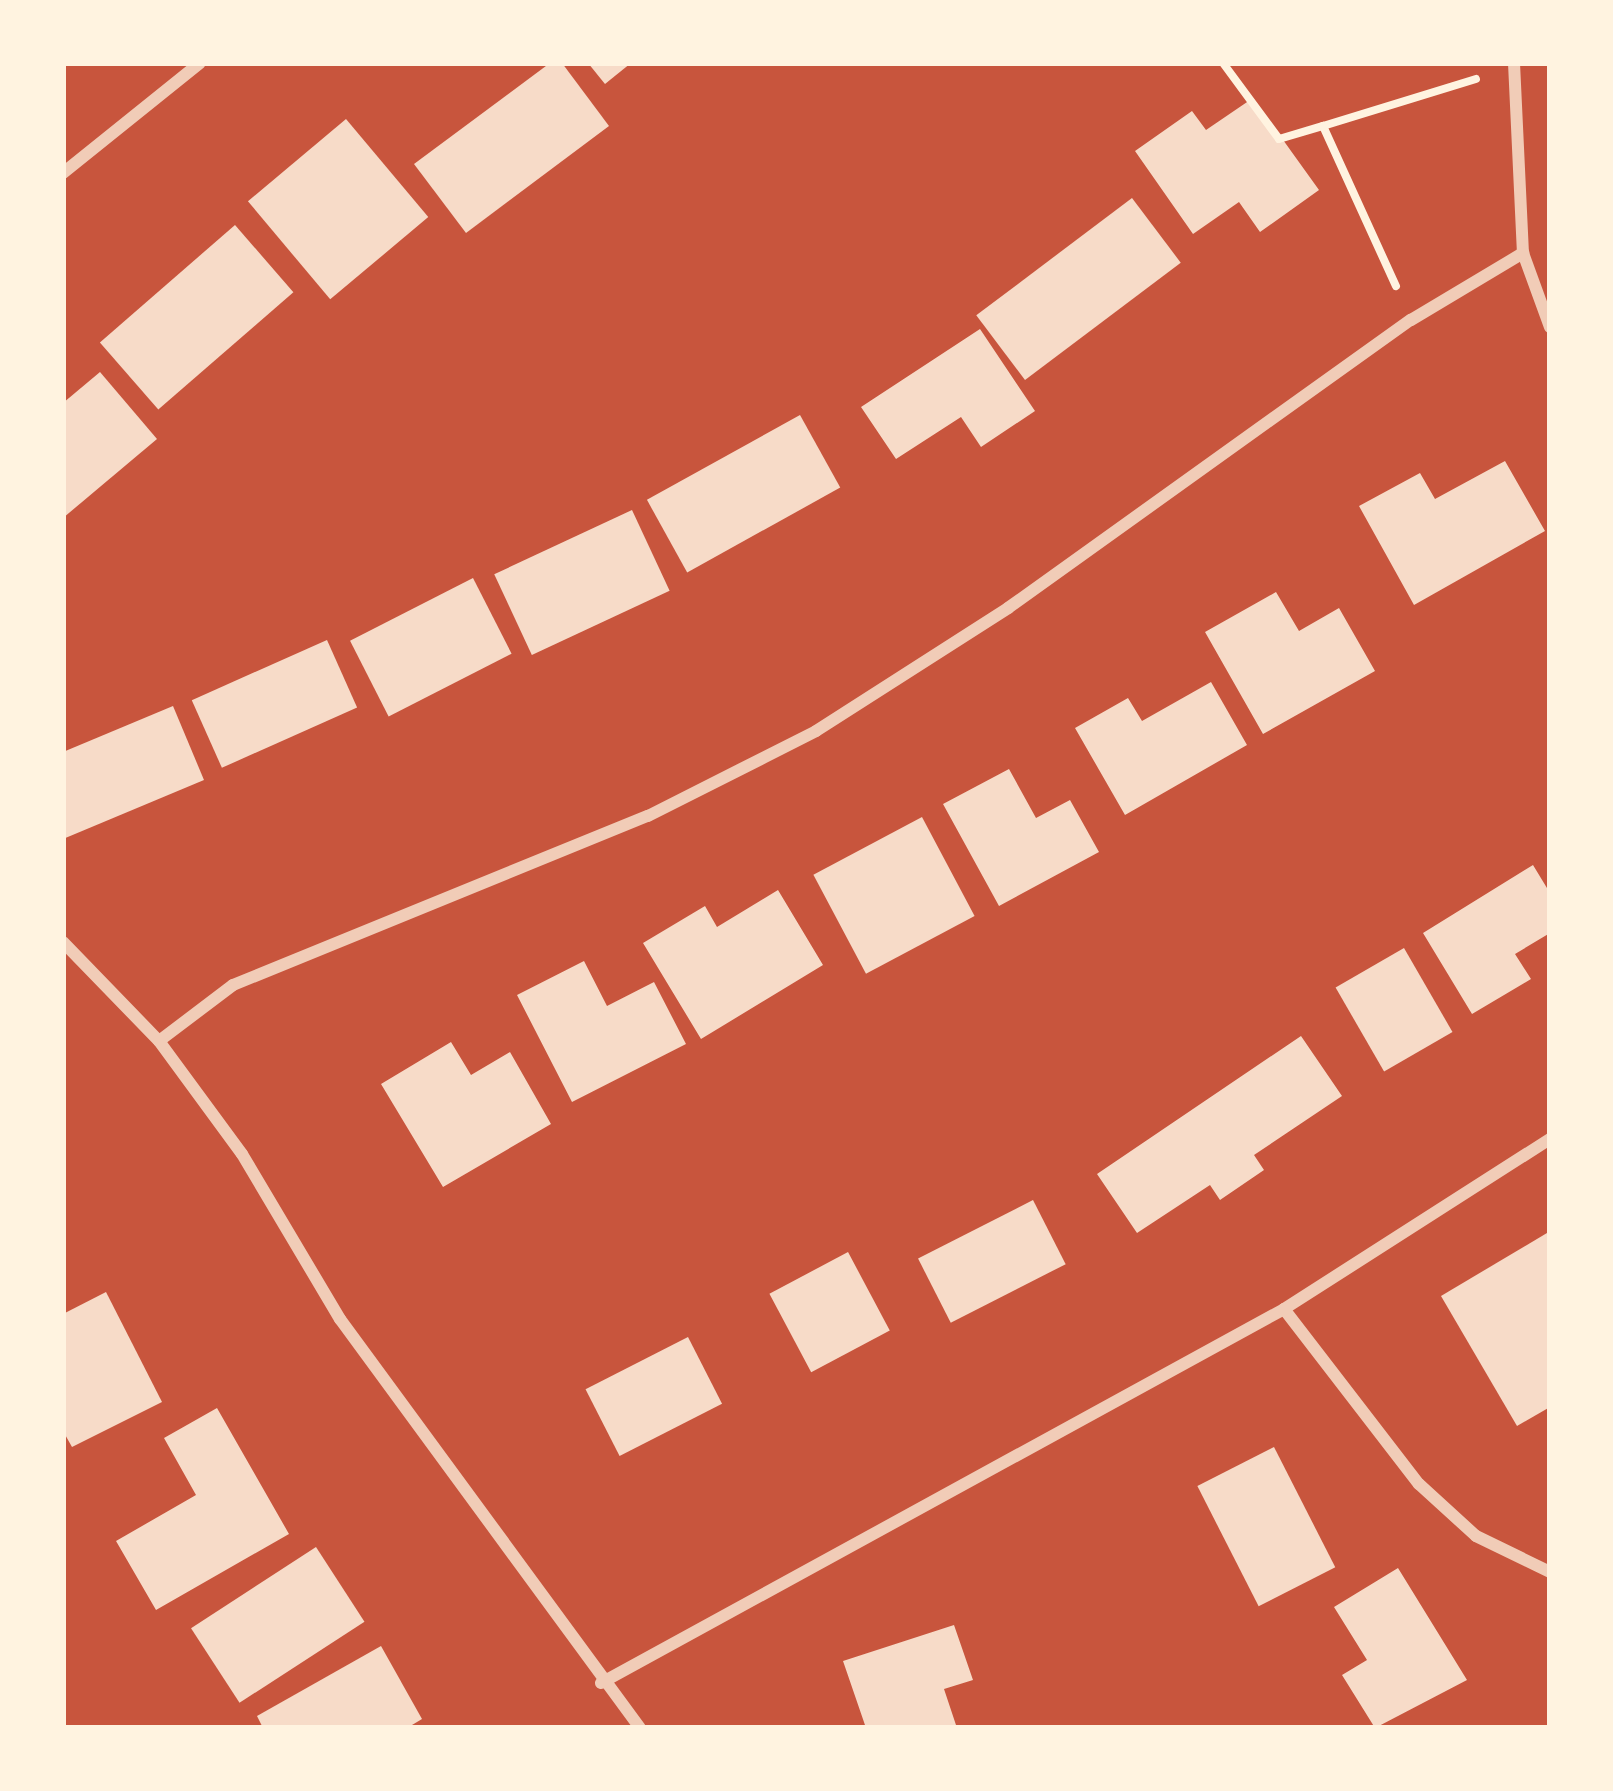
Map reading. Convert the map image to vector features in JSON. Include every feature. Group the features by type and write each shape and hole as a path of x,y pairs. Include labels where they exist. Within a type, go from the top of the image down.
{"street":[{"path":"63,173 200,63"},
{"path":"1515,65 1523,254 1550,327"},
{"path":"159,1041 233,985 648,816 816,731 1008,608 1411,320 1523,254"},
{"path":"63,942 159,1041 242,1154 340,1319 601,1683 640,1728"},
{"path":"601,1683 1284,1309 1550,1139"},
{"path":"1284,1309 1419,1484 1476,1536 1550,1572"}],"path":[{"path":"1223,63 1279,139 1515,65"},
{"path":"1323,126 1411,320"}],"building":[{"path":"550,63 562,63 609,126 466,233 414,164"},
{"path":"588,63 631,63 605,84"},
{"path":"1253,98 1319,190 1260,232 1239,202 1193,234 1135,151 1192,111 1206,130"},
{"path":"346,119 428,217 330,299 248,201"},
{"path":"1132,198 1181,263 1025,380 976,315"},
{"path":"235,225 293,292 158,410 100,342"},
{"path":"980,329 1035,411 981,447 961,417 896,459 861,407"},
{"path":"100,372 157,439 63,518 63,403"},
{"path":"800,415 840,488 687,572 647,500"},
{"path":"1505,461 1545,531 1414,605 1359,506 1420,473 1435,499"},
{"path":"632,510 670,591 532,655 494,574"},
{"path":"473,578 512,654 389,716 350,641"},
{"path":"1276,592 1299,631 1339,608 1375,671 1263,734 1205,632"},
{"path":"327,640 357,708 222,768 192,700"},
{"path":"1211,682 1247,745 1125,815 1075,728 1128,698 1142,721"},
{"path":"173,706 204,780 63,839 63,752"},
{"path":"1009,769 1036,818 1070,800 1099,852 999,906 943,804"},
{"path":"922,817 975,916 866,974 813,875"},
{"path":"1533,865 1550,893 1550,933 1515,954 1531,979 1472,1014 1423,933"},
{"path":"778,890 823,965 701,1039 643,943 705,906 717,927"},
{"path":"1404,948 1452,1032 1384,1072 1336,988"},
{"path":"584,961 607,1006 654,982 686,1044 572,1102 517,995"},
{"path":"1301,1036 1342,1096 1254,1155 1264,1170 1220,1200 1210,1185 1137,1233 1097,1174"},
{"path":"451,1042 471,1075 510,1052 551,1124 443,1187 381,1084"},
{"path":"1033,1200 1066,1264 951,1323 918,1259"},
{"path":"1547,1233 1550,1407 1517,1426 1441,1296"},
{"path":"848,1252 890,1331 811,1372 769,1294"},
{"path":"106,1292 162,1402 72,1447 63,1431 63,1314"},
{"path":"688,1337 722,1404 620,1456 586,1389"},
{"path":"217,1408 289,1534 156,1610 116,1541 196,1495 164,1438"},
{"path":"1274,1447 1335,1567 1259,1606 1197,1486"},
{"path":"316,1547 364,1622 240,1703 191,1628"},
{"path":"1398,1568 1467,1680 1375,1728 1342,1675 1367,1660 1334,1607"},
{"path":"954,1625 973,1680 944,1689 957,1728 866,1728 843,1661"},
{"path":"381,1646 422,1719 407,1728 263,1728 257,1716"}]}
